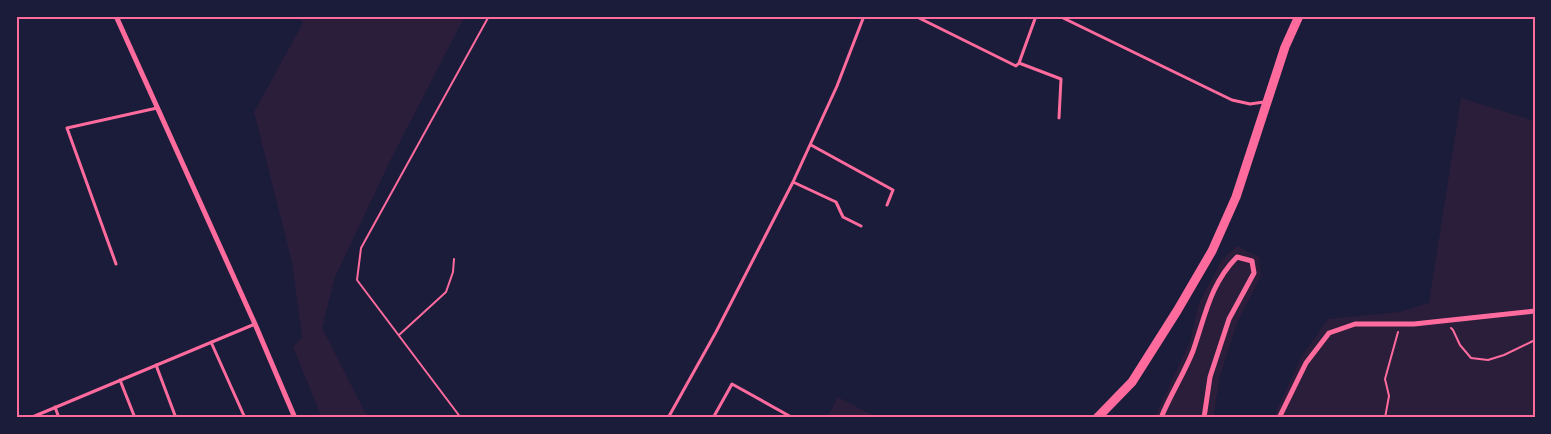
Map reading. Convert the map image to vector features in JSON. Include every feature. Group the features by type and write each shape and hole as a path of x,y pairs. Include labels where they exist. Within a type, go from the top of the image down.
{"street":[{"path":"116,16 255,324 295,418"},
{"path":"1096,418 1132,382 1212,251 1236,198 1285,47 1299,16"},
{"path":"1161,418 1192,351 1205,310 1225,269 1237,256 1252,261 1254,273 1229,319 1210,377 1204,418"},
{"path":"1279,418 1306,363 1329,333 1355,324 1414,324 1535,311"}],"lane":[{"path":"668,418 716,332 811,146 864,16"},
{"path":"915,16 1016,66 1019,63 1036,16"},
{"path":"1059,16 1232,100 1250,104 1267,102"},
{"path":"1019,63 1061,79 1059,118"},
{"path":"116,264 67,128 158,107"},
{"path":"811,146 894,190 888,205"},
{"path":"793,182 836,202 843,217 861,226"},
{"path":"30,418 255,324"},
{"path":"211,342 245,418"},
{"path":"156,366 176,418"},
{"path":"120,380 135,418"},
{"path":"713,418 732,384 793,418"},
{"path":"55,407 59,418"}],"path":[{"path":"461,418 357,280 361,248 489,16"},
{"path":"398,335 446,292 453,272 454,259"},
{"path":"1438,321 1453,330 1460,345 1471,358 1488,360 1512,352 1535,340"},
{"path":"1385,418 1389,396 1385,379 1400,326"}],"shaded area":[{"path":"298,16 465,16 391,159 335,277 322,328 368,418 322,418 293,347 302,338 292,262 254,112 303,23"},
{"path":"1461,98 1535,121 1535,418 1273,418 1302,356 1328,319 1399,312 1429,303"},
{"path":"1237,246 1259,257 1261,276 1237,323 1220,376 1213,418 1154,418 1190,342 1199,303 1222,260"},
{"path":"838,397 878,418 827,418"}]}
